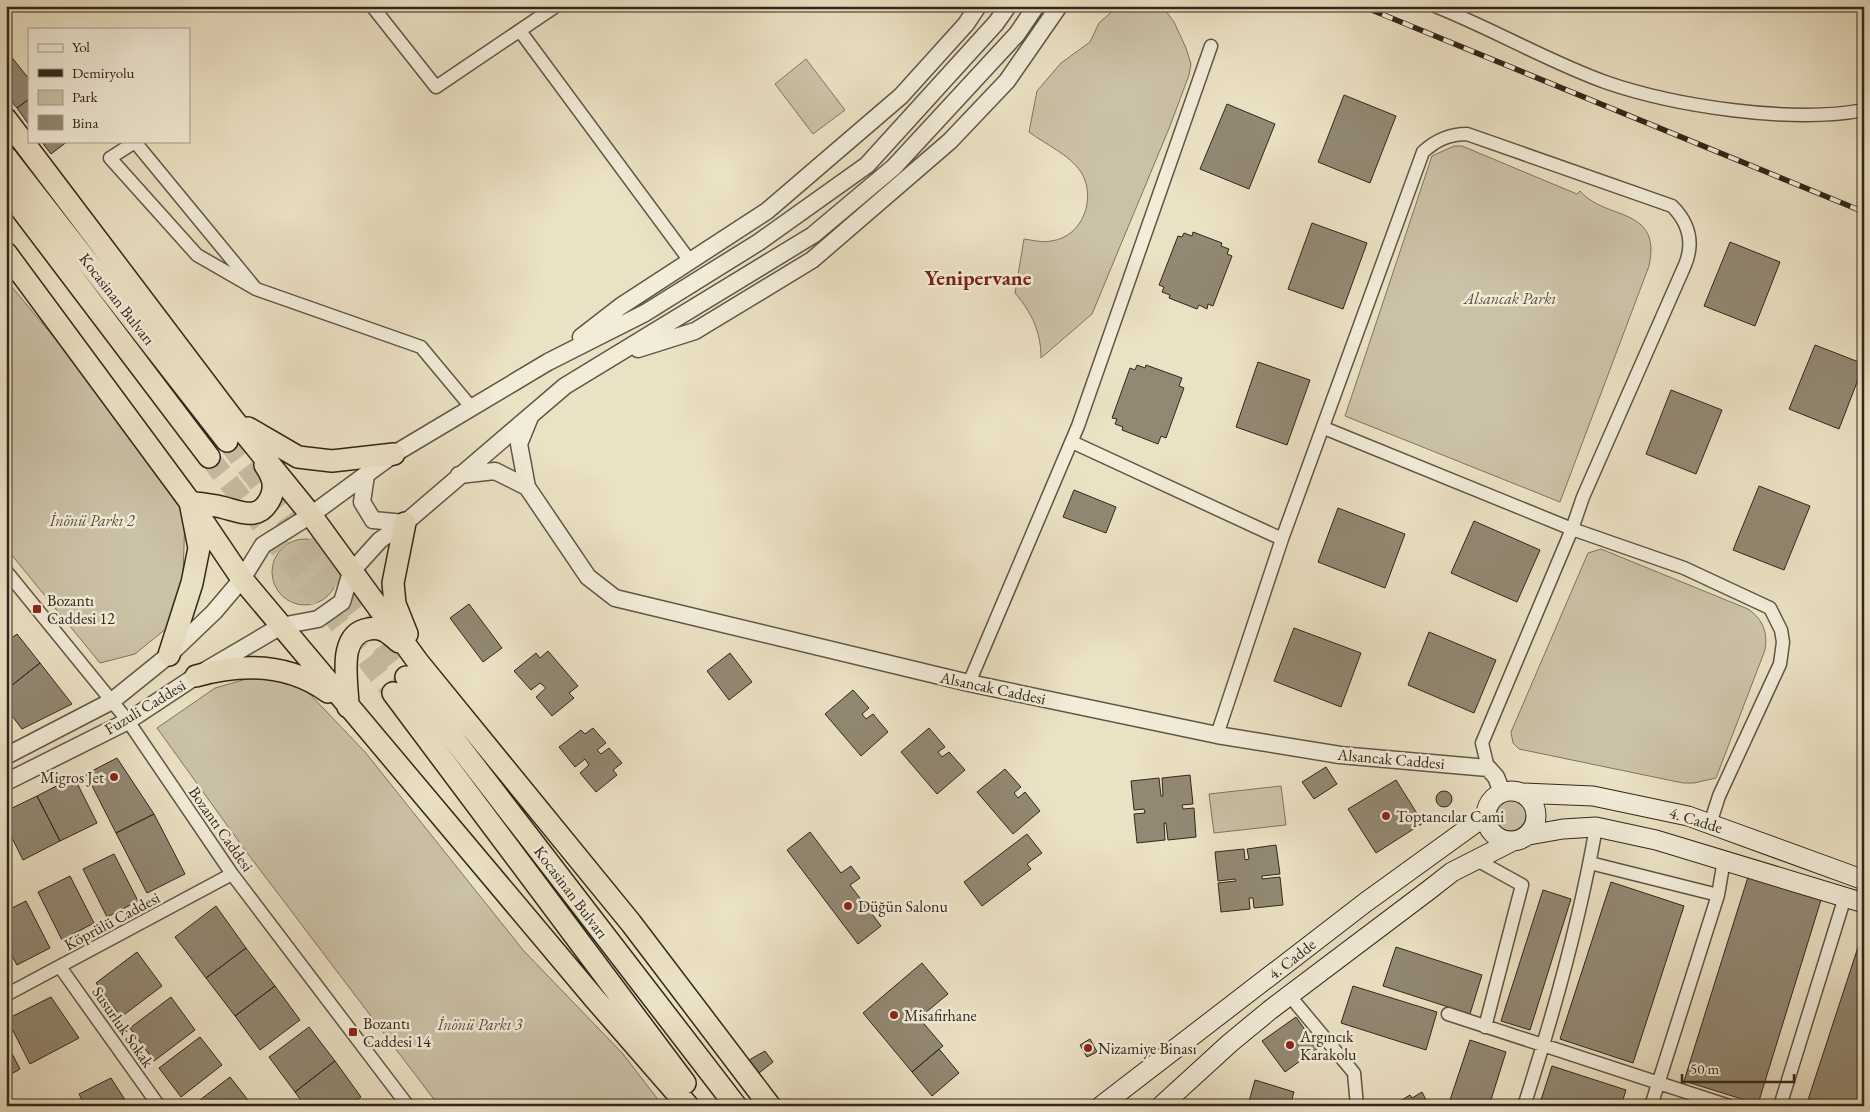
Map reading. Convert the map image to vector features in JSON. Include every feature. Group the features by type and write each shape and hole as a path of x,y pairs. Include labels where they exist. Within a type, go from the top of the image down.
{"highway":[{"path":"6,119 233,419 272,474 274,488 272,496 263,507 249,514 190,502"},
{"name":"Kocasinan Bulvarı","path":"6,157 228,441"},
{"name":"Kocasinan Bulvarı","path":"6,189 209,457"},
{"path":"6,236 61,327"},
{"path":"6,253 190,502 242,579 594,998 688,1106"},
{"path":"233,419 272,444 298,457 332,461 394,454"},
{"path":"233,419 311,515 351,572 412,669"},
{"path":"169,655 192,583 199,548 190,502"},
{"path":"405,523 394,583 395,604 412,669"},
{"path":"348,707 346,650 349,643 359,632 372,628 386,631 412,669 631,923 770,1106"},
{"path":"196,676 243,667 286,671 316,683 348,707"},
{"name":"Kocasinan Bulvarı","path":"412,669 736,1106"},
{"name":"Kocasinan Bulvarı","path":"393,693 702,1106"},
{"path":"631,923 748,1106"}],"main road":[{"path":"1511,790 1521,793 1529,798 1535,807 1537,817 1535,827 1529,835 1520,840 1511,842 1501,840 1492,834 1487,826 1485,816 1487,806 1493,798 1502,792 1511,790"},
{"name":"4. Cadde","path":"1521,793 1594,796 1662,810 1710,824 1864,880"},
{"name":"4. Cadde","path":"1101,1106 1366,902 1485,816"},
{"name":"4. Cadde","path":"1529,835 1563,829 1596,828 1656,840 1864,903"},
{"name":"4. Cadde","path":"1164,1104 1230,1043 1289,995 1452,872 1511,842"}],"street":[{"path":"372,6 436,87 556,6"},
{"path":"548,362 621,306 766,212 900,96 966,24 978,6"},
{"path":"242,579 263,545 311,515 394,454 548,362 645,313 751,248 867,165 996,23 1008,6"},
{"path":"281,626 318,619 342,602 351,572 380,540 405,523 459,474 565,386 813,235 894,167 1017,34 1036,6"},
{"path":"610,358 694,331 812,260 950,141 1007,81 1059,6"},
{"path":"1435,6 1604,81 1663,98 1715,107 1768,112 1823,113 1864,110"},
{"path":"520,31 690,261"},
{"path":"969,683 1072,442 1211,46"},
{"path":"1217,735 1282,539 1423,152 1431,145 1450,136 1476,135 1672,206 1688,228 1690,247 1689,256 1583,497 1572,529 1482,743 1488,768 1496,777 1502,792"},
{"path":"256,289 135,142 110,158 197,255 256,289 421,348 471,407"},
{"name":"Alsancak Caddesi","path":"531,414 519,444 527,487 588,577 615,598 969,683 1217,735 1340,755 1488,768"},
{"path":"1324,428 1572,529 1692,572 1770,608 1778,622 1783,642 1780,664 1719,796 1710,824"},
{"path":"1072,442 1282,539"},
{"name":"Alsancak Caddesi","path":"459,474 495,471 527,487"},
{"path":"366,475 362,502 373,520 405,523"},
{"name":"Bozantı Caddesi","path":"6,571 128,721 232,874 408,1106"},
{"name":"Fuzuli Caddesi","path":"6,756 112,702 169,655 214,612 242,579"},
{"name":"Fuzuli Caddesi","path":"6,782 128,721 196,676 281,626"},
{"path":"1524,1106 1543,1045 1590,863 1596,828"},
{"path":"1475,859 1522,885 1485,1027"},
{"path":"1651,1106 1718,895 1724,860"},
{"path":"1590,863 1718,895"},
{"name":"Köprülü Caddesi","path":"6,995 232,874"},
{"path":"1780,1106 1845,897"},
{"name":"Susurluk Sokak","path":"60,967 159,1106"},
{"path":"1289,995 1354,1073 1357,1106"},
{"path":"1448,1014 1729,1106"}],"green space":[{"path":"1118,6 1162,6 1174,22 1186,48 1191,64 1189,75 1170,126 1092,314 1041,358 1041,349 1034,323 1015,293 1024,239 1048,242 1062,238 1071,232 1084,215 1088,193 1086,182 1076,166 1064,155 1029,132 1037,91 1061,63 1090,42 1099,23"},
{"path":"806,59 845,110 813,134 775,84"},
{"name":"Alsancak Parkı","path":"1454,146 1462,146 1577,194 1580,191 1604,207 1629,217 1640,224 1647,233 1651,247 1649,266 1560,502 1345,416 1432,156"},
{"name":"İnönü Parkı 2","path":"6,280 150,452 185,514 183,577 167,628 135,654 100,663 6,548"},
{"path":"299,539 311,539 323,544 333,554 338,566 336,585 323,600 311,605 299,605 287,600 277,590 272,578 272,566 277,554 287,544"},
{"path":"1601,549 1748,609 1761,622 1766,638 1765,650 1716,778 1694,783 1683,783 1519,749 1513,743 1511,732 1588,553"},
{"name":"İnönü Parkı 3","path":"250,678 273,678 305,689 365,752 523,950 623,1054 663,1106 439,1106 245,850 157,728 215,688"},
{"path":"1281,786 1286,825 1214,833 1209,794"},
{"path":"1510,799 1522,803 1526,815 1522,827 1510,831 1498,827 1494,815 1498,803"}],"building":[{"path":"6,50 28,78 28,100 17,108 6,95"},
{"path":"1344,95 1396,116 1370,183 1318,162"},
{"path":"28,100 28,124 17,108"},
{"path":"1227,104 1275,124 1249,189 1200,169"},
{"path":"42,142 67,142 51,154"},
{"path":"1312,223 1367,243 1343,309 1288,289"},
{"path":"1193,232 1222,243 1221,246 1229,249 1227,254 1232,256 1213,306 1208,304 1207,309 1199,305 1197,309 1169,298 1170,295 1162,292 1164,287 1159,285 1178,236 1182,237 1184,233 1192,236"},
{"path":"1730,242 1780,262 1755,326 1704,306"},
{"path":"1815,345 1864,364 1839,429 1789,409"},
{"path":"1258,362 1310,380 1287,445 1236,427"},
{"path":"1137,365 1145,368 1146,365 1182,378 1179,386 1184,388 1166,438 1161,436 1158,444 1122,430 1123,427 1115,424 1117,419 1112,418 1130,368 1135,370"},
{"path":"1671,390 1722,410 1696,474 1646,454"},
{"path":"1759,486 1810,506 1784,570 1733,550"},
{"path":"1074,490 1116,507 1106,533 1063,517"},
{"path":"1338,508 1405,534 1385,588 1318,562"},
{"path":"1474,521 1540,550 1517,602 1451,573"},
{"path":"469,604 502,648 483,662 450,618"},
{"path":"1294,628 1361,653 1341,707 1274,681"},
{"path":"1429,632 1496,660 1474,713 1408,685"},
{"path":"17,634 40,663 6,690 6,642"},
{"path":"548,651 578,686 569,693 574,698 552,716 536,697 546,688 540,683 531,690 514,671 536,653 540,658"},
{"path":"730,653 752,682 729,700 707,671"},
{"path":"40,663 72,704 22,729 6,708 6,690"},
{"path":"853,690 869,708 862,714 866,719 873,714 888,732 861,756 825,714"},
{"path":"593,728 606,743 597,750 601,754 609,748 622,763 613,770 617,775 596,792 580,773 589,765 585,759 575,767 559,747 581,730 585,734"},
{"path":"929,728 945,747 938,752 942,757 949,752 965,770 937,794 901,752"},
{"path":"117,758 154,814 116,833 86,774"},
{"path":"1326,767 1337,784 1314,799 1302,782"},
{"path":"1005,769 1021,787 1014,793 1018,798 1025,792 1040,811 1013,834 977,792"},
{"path":"1190,775 1193,804 1182,805 1183,809 1194,808 1196,837 1168,840 1166,823 1164,823 1165,840 1137,843 1134,814 1145,813 1144,809 1134,810 1131,781 1159,778 1161,796 1163,796 1162,778"},
{"path":"74,777 97,823 60,841 37,796"},
{"name":"Toptancılar Cami","path":"1396,780 1423,823 1376,853 1348,809"},
{"path":"1444,791 1452,799 1444,807 1436,799"},
{"path":"37,796 60,841 23,860 6,826 6,811"},
{"path":"154,814 185,874 147,893 116,833"},
{"name":"Düğün Salonu","path":"810,832 841,873 851,866 860,878 850,885 881,926 858,944 787,850"},
{"path":"1027,834 1042,853 1027,864 1031,869 982,906 964,882"},
{"path":"1276,845 1280,874 1262,876 1262,879 1280,877 1283,905 1254,908 1253,898 1249,898 1250,909 1221,912 1218,883 1236,881 1235,879 1218,881 1215,852 1244,849 1245,860 1249,859 1247,849"},
{"path":"114,854 138,901 107,917 83,869"},
{"path":"70,876 94,923 62,940 38,892"},
{"path":"1748,877 1821,900 1758,1104 1684,1081"},
{"path":"1611,882 1684,906 1633,1063 1560,1039"},
{"path":"1543,890 1571,899 1530,1030 1501,1021"},
{"path":"26,901 50,948 17,965 6,945 6,911"},
{"path":"216,906 246,948 206,978 175,937"},
{"path":"1864,929 1864,1106 1806,1106"},
{"path":"1396,947 1482,975 1470,1014 1383,986"},
{"path":"246,948 275,986 235,1016 206,978"},
{"path":"137,952 162,986 121,1017 96,983"},
{"name":"Misafirhane","path":"922,963 948,994 919,1018 943,1046 912,1072 863,1013"},
{"path":"275,986 300,1020 260,1050 235,1016"},
{"path":"1353,986 1437,1012 1426,1050 1341,1023"},
{"path":"51,997 79,1038 30,1064 7,1019"},
{"path":"171,997 195,1030 154,1061 130,1028"},
{"name":"Argıncık Karakolu","path":"1296,1017 1318,1048 1285,1072 1262,1041"},
{"path":"309,1027 335,1061 295,1092 269,1057"},
{"path":"200,1037 222,1065 181,1097 159,1068"},
{"name":"Nizamiye Binası","path":"1090,1039 1097,1052 1087,1057 1080,1045"},
{"path":"1470,1040 1506,1052 1489,1106 1448,1106"},
{"path":"6,1042 20,1069 6,1077"},
{"path":"939,1049 959,1073 932,1096 912,1072"},
{"path":"765,1051 773,1062 759,1073 749,1060"},
{"path":"335,1061 361,1097 348,1106 305,1106 295,1092"},
{"path":"1552,1066 1626,1090 1621,1106 1539,1106"},
{"path":"230,1077 251,1104 248,1106 192,1106"},
{"path":"111,1078 129,1106 85,1106 79,1094"},
{"path":"1255,1080 1294,1092 1290,1106 1218,1106 1233,1101 1248,1105"},
{"path":"1422,1092 1429,1106 1392,1106 1410,1095 1412,1098"}],"tunnel":[{"path":"227,441 406,677"},
{"path":"209,457 393,693"}],"railway":[{"path":"1362,6 1864,212"}],"place":[{"name":"Bozantı Caddesi 12","path":"37,609"},
{"name":"Migros Jet","path":"114,777"},
{"name":"Toptancılar Cami","path":"1386,816"},
{"name":"Düğün Salonu","path":"848,906"},
{"name":"Misafirhane","path":"894,1015"},
{"name":"Bozantı Caddesi 14","path":"353,1032"},
{"name":"Argıncık Karakolu","path":"1290,1045"},
{"name":"Nizamiye Binası","path":"1088,1048"}],"district":[{"name":"Yenipervane","path":"978,277"}]}
